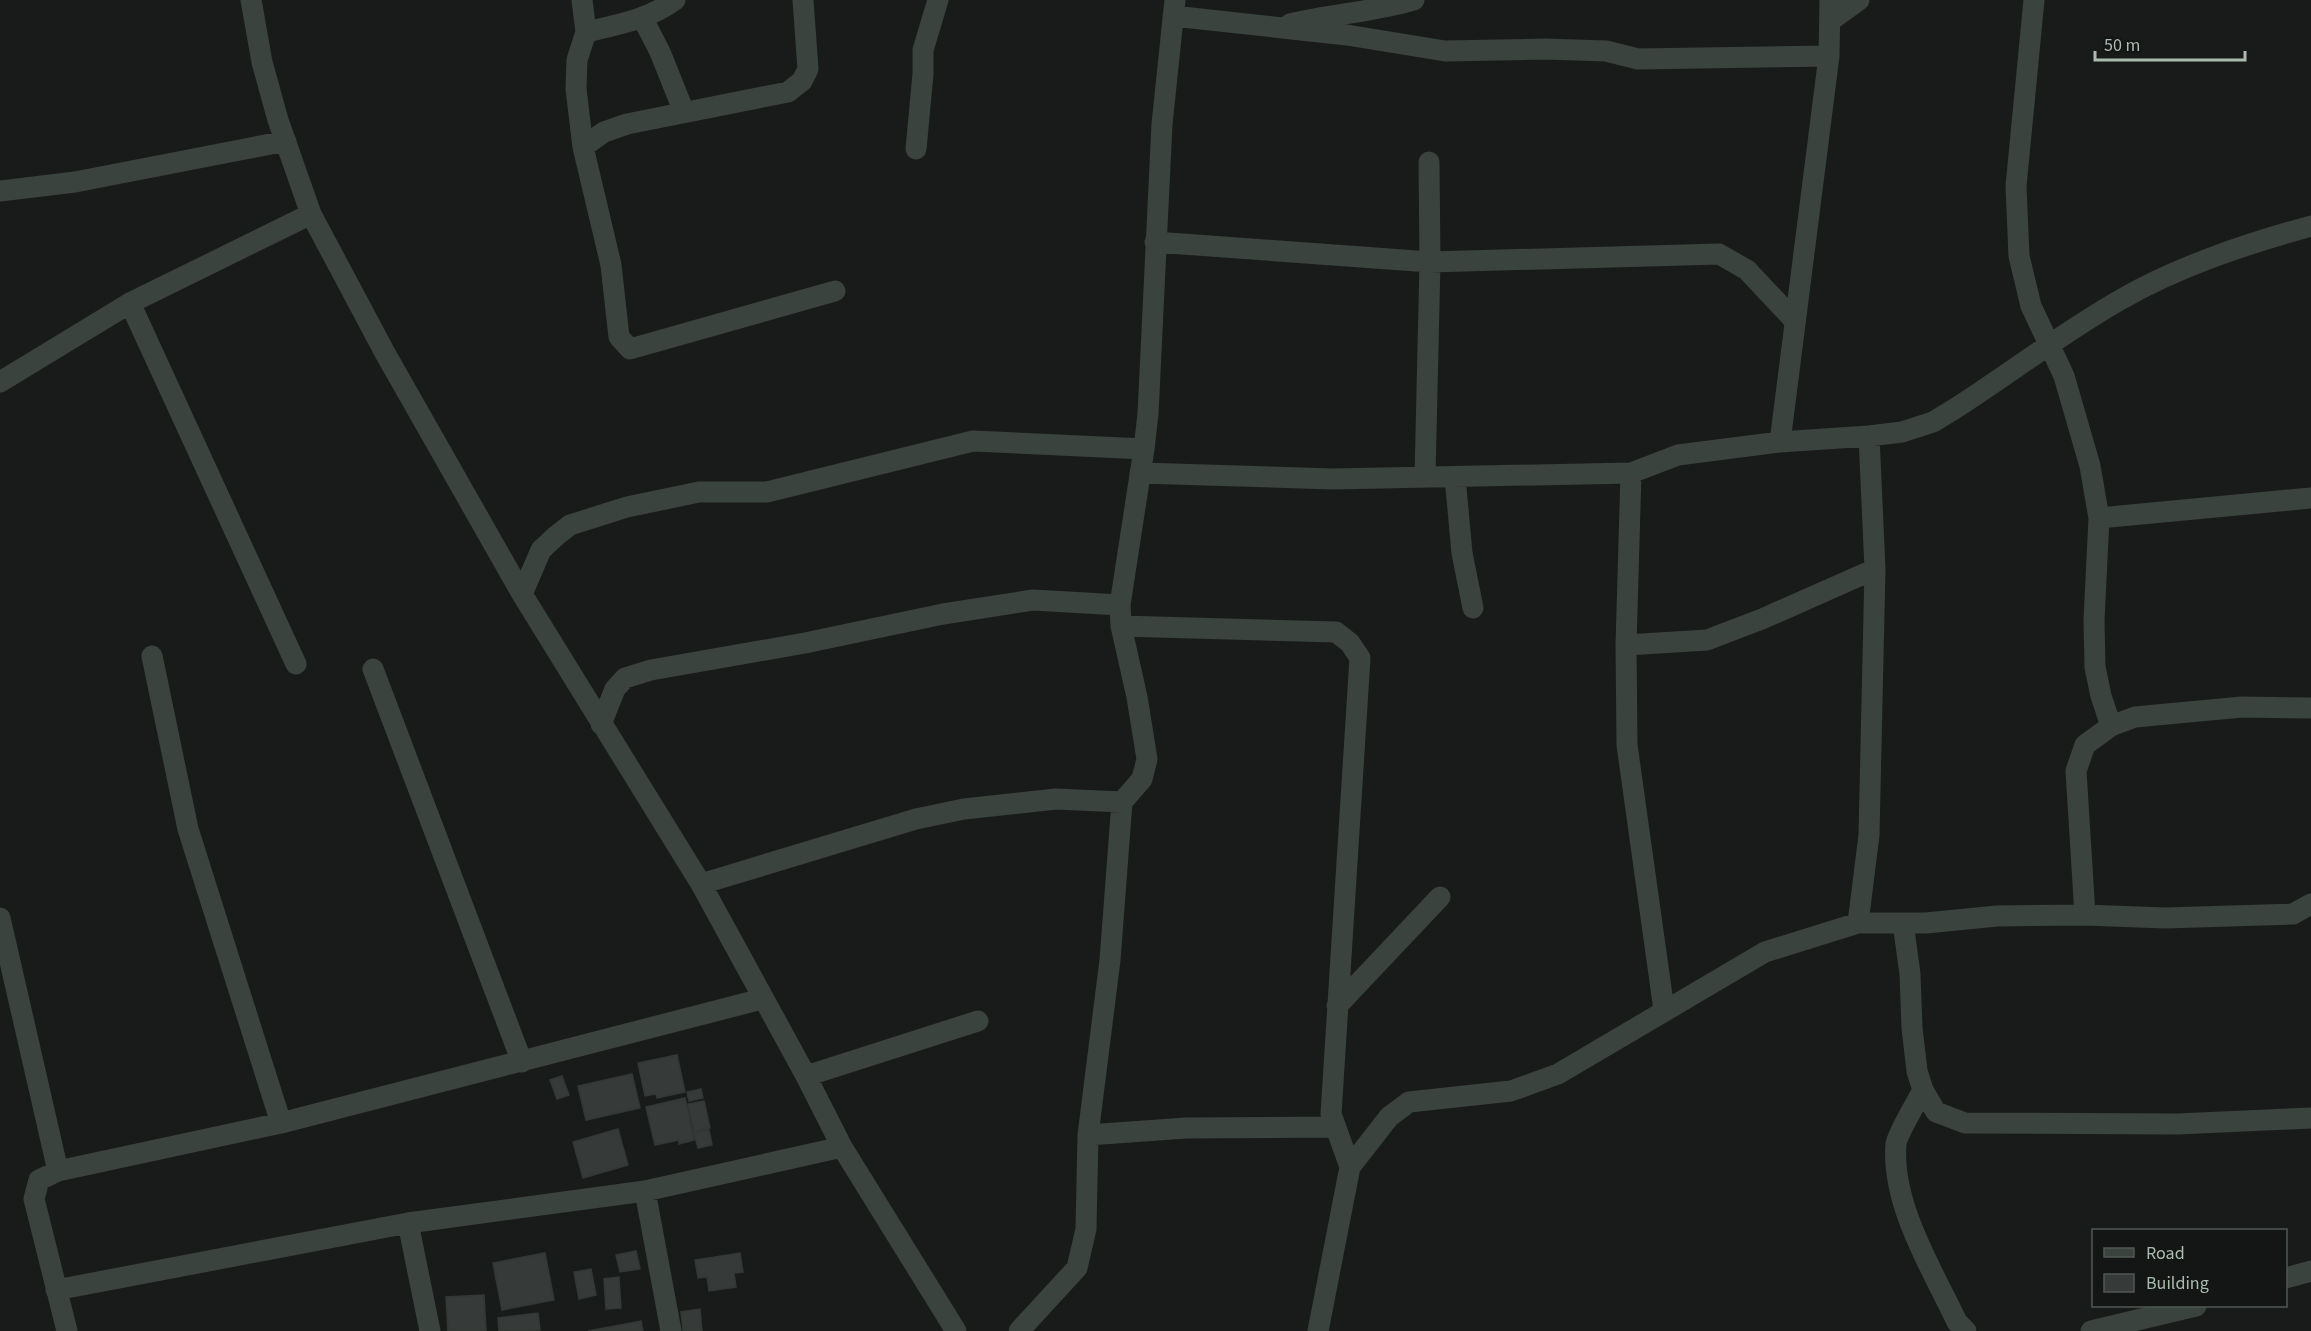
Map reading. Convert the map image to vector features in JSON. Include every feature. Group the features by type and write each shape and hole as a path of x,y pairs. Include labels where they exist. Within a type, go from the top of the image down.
{"street":[{"path":"252,0 262,62 311,214 385,353 522,594 701,884 806,1076 842,1147 956,1331"},
{"path":"582,0 586,32 577,60 576,80 583,147 611,265 620,337 630,349 835,291"},
{"path":"586,32 642,17 675,0"},
{"path":"583,147 604,132 627,124 788,93 802,81 808,69 803,0"},
{"path":"916,149 923,74 922,50 938,0"},
{"path":"1275,27 1323,16 1385,9 1414,0"},
{"path":"1780,442 1829,56 1830,10 1859,0"},
{"path":"2034,0 2016,186 2019,256 2031,306 2064,376 2090,466 2098,518 2094,620 2095,667 2111,726"},
{"path":"1019,1331 1077,1268 1086,1230 1088,1135 1110,960 1122,802 1142,779 1147,759 1137,697 1121,626 1120,605 1144,450 1152,360 1155,242 1162,124 1174,8 1275,27 1347,35 1445,51 1545,49 1606,51 1638,59 1829,56"},
{"path":"642,17 660,52 684,112"},
{"path":"0,191 75,182 286,141"},
{"path":"1425,477 1430,262 1429,162"},
{"path":"0,382 130,303 311,214"},
{"path":"1140,473 1334,479 1631,473 1678,455 1780,442 1902,432 1933,422 2120,300 2189,266 2271,237 2311,226"},
{"path":"1155,242 1430,262 1719,254 1747,270 1795,321"},
{"path":"130,303 296,664"},
{"path":"1858,923 1869,836 1875,569 1869,436"},
{"path":"522,594 542,550 556,536 570,525 627,507 699,492 767,492 973,441 1144,450"},
{"path":"1631,473 1626,645 1627,745 1664,1010"},
{"path":"1455,477 1462,552 1473,608"},
{"path":"2098,518 2311,498"},
{"path":"1626,645 1707,640 1762,620 1875,569"},
{"path":"601,724 615,689 625,678 651,670 805,643 943,614 1033,600 1120,605"},
{"path":"1121,626 1336,632 1350,643 1360,658 1331,1114 1350,1167"},
{"path":"152,656 188,829 281,1123"},
{"path":"373,669 522,1062"},
{"path":"2085,915 2076,771 2085,745 2111,726 2135,717 2242,706 2311,708"},
{"path":"701,884 916,819 963,809 1056,799 1122,802"},
{"path":"1337,1006 1440,897"},
{"path":"1318,1331 1350,1167 1389,1118 1409,1102 1511,1091 1558,1074 1765,952 1858,923 1926,924 1997,916 2085,915 2165,918 2294,914 2311,904"},
{"path":"0,918 58,1171"},
{"path":"1903,923 1910,974 1912,1028 1917,1071 1923,1090 1936,1112 1965,1123 2177,1124 2311,1118"},
{"path":"67,1331 34,1199 39,1180 58,1171 281,1123 762,999"},
{"path":"806,1076 978,1021"},
{"path":"1923,1090 1896,1141 1898,1179 1912,1230 1957,1322 1966,1331"},
{"path":"1088,1135 1186,1128 1335,1127"},
{"path":"56,1290 408,1223 645,1191 842,1147"},
{"path":"645,1191 671,1331"},
{"path":"408,1223 430,1331"},
{"path":"2287,1278 2311,1271"},
{"path":"2091,1331 2188,1307"}],"building":[{"path":"677,1055 685,1092 657,1098 656,1094 645,1096 638,1063"},
{"path":"632,1074 640,1108 586,1120 578,1086"},
{"path":"562,1076 569,1095 557,1099 550,1080"},
{"path":"701,1089 703,1098 689,1101 687,1092"},
{"path":"685,1098 694,1140 679,1144 679,1140 655,1145 646,1107"},
{"path":"704,1101 710,1128 694,1132 688,1104"},
{"path":"618,1129 628,1165 583,1178 573,1142"},
{"path":"709,1130 712,1145 698,1148 694,1133"},
{"path":"636,1251 640,1269 620,1272 616,1255"},
{"path":"545,1253 554,1300 502,1310 493,1263"},
{"path":"740,1253 743,1272 734,1273 736,1287 709,1291 707,1277 698,1278 695,1260"},
{"path":"591,1269 596,1295 579,1299 574,1272"},
{"path":"619,1277 621,1308 606,1309 604,1279"},
{"path":"484,1295 486,1331 448,1331 446,1297"},
{"path":"700,1309 702,1331 683,1331 681,1312"},
{"path":"538,1313 540,1330 499,1331 498,1318"},
{"path":"641,1321 643,1331 588,1331"}]}
